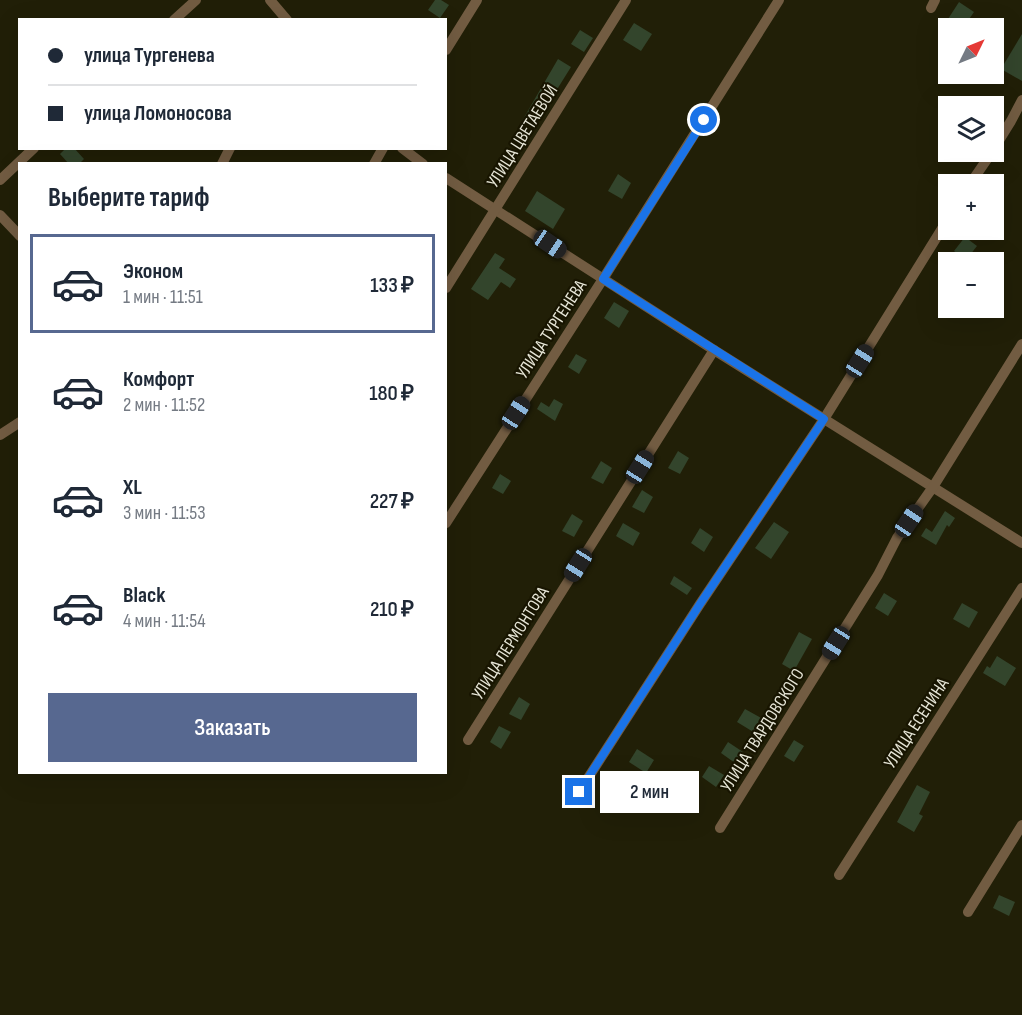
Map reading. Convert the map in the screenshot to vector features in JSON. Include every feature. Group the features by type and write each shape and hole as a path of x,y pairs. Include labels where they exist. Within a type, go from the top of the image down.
{"street":[{"path":"176,18 196,0"},
{"path":"270,0 285,18"},
{"path":"447,48 477,0"},
{"name":"УЛИЦА ЦВЕТАЕВОЙ","path":"447,286 626,0"},
{"name":"УЛИЦА ТУРГЕНЕВА","path":"447,521 779,0"},
{"path":"1004,132 1022,100"},
{"path":"19,162 32,150"},
{"path":"405,150 420,162"},
{"path":"0,180 18,163"},
{"path":"447,179 714,350 1022,543"},
{"path":"0,215 18,234"},
{"path":"579,792 700,604 824,419 938,235"},
{"name":"УЛИЦА ТВАРДОВСКОГО","path":"720,828 878,575 897,538 933,487 1022,344"},
{"name":"УЛИЦА ЛЕРМОНТОВА","path":"468,740 714,350"},
{"path":"0,435 18,423"},
{"name":"УЛИЦА ЕСЕНИНА","path":"838,875 1022,588"},
{"path":"968,912 1022,825"}],"building":[{"path":"435,0 441,0 449,5 440,18 428,10"},
{"path":"959,2 974,12 970,18 949,18"},
{"path":"634,23 652,34 641,51 623,40"},
{"path":"580,30 593,38 584,52 571,44"},
{"path":"1022,34 1022,81 1004,71 1004,64"},
{"path":"558,59 571,67 551,99 547,96 535,119 538,120 534,128 522,121"},
{"path":"64,150 76,150 84,159 81,162 67,162 60,154"},
{"path":"618,174 631,183 622,199 608,191"},
{"path":"537,191 565,209 553,229 525,211"},
{"path":"963,240 969,240 977,246 972,252 954,251"},
{"path":"495,253 505,259 499,268 516,279 510,288 501,282 488,300 471,289"},
{"path":"614,302 629,311 619,328 604,318"},
{"path":"576,354 587,360 579,374 568,367"},
{"path":"554,399 563,404 555,421 537,409 541,402 549,407"},
{"path":"678,451 689,458 680,474 668,468"},
{"path":"601,461 612,468 603,484 591,478"},
{"path":"500,474 511,481 503,494 492,488"},
{"path":"642,490 653,497 644,513 632,507"},
{"path":"945,511 955,518 949,527 947,525 936,545 921,536 926,528 932,532"},
{"path":"572,514 583,521 574,537 562,531"},
{"path":"774,522 789,532 771,559 755,548"},
{"path":"623,523 640,533 633,546 616,536"},
{"path":"700,528 713,537 704,552 691,543"},
{"path":"674,576 692,588 687,595 670,584"},
{"path":"884,593 897,601 888,616 875,608"},
{"path":"962,603 978,612 969,628 953,619"},
{"path":"799,632 812,639 794,671 782,664"},
{"path":"997,656 1016,668 1005,686 983,673 987,666 990,668"},
{"path":"519,697 530,704 521,720 509,714"},
{"path":"745,709 763,719 755,733 737,722"},
{"path":"499,726 511,732 501,749 490,742"},
{"path":"794,740 804,746 794,762 784,756"},
{"path":"728,742 743,752 735,763 721,753"},
{"path":"637,749 654,760 646,773 629,762"},
{"path":"709,766 724,775 716,787 702,777"},
{"path":"917,785 930,792 919,814 923,816 914,832 897,822"},
{"path":"999,895 1015,902 1009,916 993,908"}],"route":[{"path":"579,792 765,504 824,419 603,279 704,120"}]}
